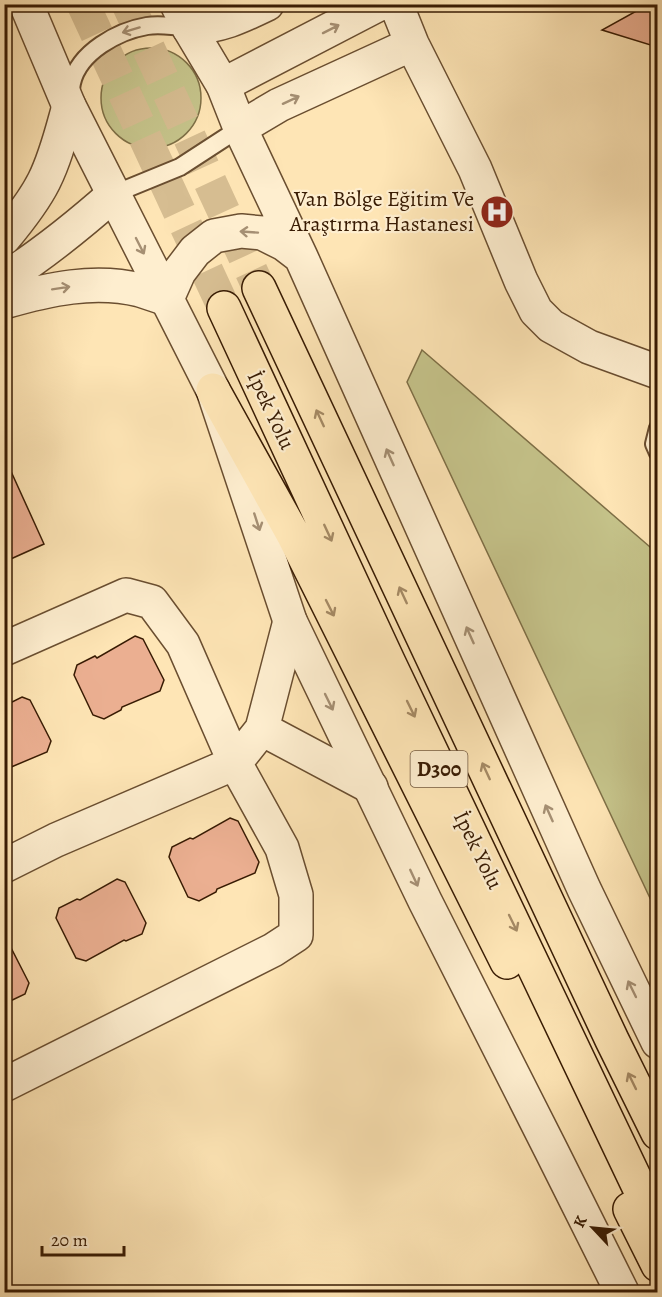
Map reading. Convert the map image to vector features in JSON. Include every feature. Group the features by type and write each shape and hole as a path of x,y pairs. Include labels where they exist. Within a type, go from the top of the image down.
{"highway":[{"name":"İpek Yolu","path":"259,288 657,1133"},
{"name":"İpek Yolu","path":"224,308 388,661 657,1227"},
{"path":"213,390 294,536 657,1264"}],"street":[{"path":"26,4 69,106 213,390 290,621 425,901 622,1293"},
{"path":"183,16 208,27 234,20 267,4"},
{"path":"223,85 379,4"},
{"path":"396,4 412,44 475,169 521,281 536,310 551,326 589,347 657,372"},
{"path":"183,16 223,85 240,128 301,257 584,889 657,1042"},
{"path":"240,128 279,105 412,44"},
{"path":"4,238 44,182 56,152 69,106"},
{"path":"4,279 72,231 114,194"},
{"path":"167,299 179,272 195,251 214,236 241,231 262,233 284,244 301,257"},
{"path":"4,302 39,292 73,286 108,285 140,290 167,299"},
{"path":"4,649 126,595 152,602 183,644 235,763 282,848 296,895 296,935 273,950 4,1085"},
{"path":"4,866 56,840 235,763 262,729 290,621"},
{"path":"262,729 371,787"}],"lane":[{"path":"69,106 72,81 82,63 95,48 125,31 148,26 169,25 183,16"},
{"path":"114,194 180,167 240,128"},
{"path":"657,428 654,444 657,453"}],"shaded area":[{"path":"151,48 170,52 186,63 197,79 201,98 197,117 186,133 170,144 151,148 132,144 116,133 105,117 101,98 105,79 116,63 132,52"},
{"path":"422,350 657,553 657,913 407,382"}],"building":[{"path":"649,4 657,4 657,31 654,32 657,47 602,30"},
{"path":"4,456 44,544 4,562"},
{"path":"135,636 143,639 164,680 160,691 122,707 121,710 104,719 93,715 74,675 77,665 95,656 97,658"},
{"path":"22,697 30,700 51,741 47,752 4,770 4,706"},
{"path":"230,818 238,821 259,862 255,873 217,889 216,892 199,901 188,897 169,857 172,847 190,838 193,839"},
{"path":"117,879 125,882 146,923 142,934 124,940 86,961 76,958 56,918 59,908 77,899 80,900"},
{"path":"4,934 29,983 25,994 4,1004"}],"tunnel":[{"path":"83,4 224,308"},
{"path":"128,4 259,288"}],"place":[{"name":"Van Bölge Eğitim Ve Araştırma Hastanesi","path":"497,212"}]}
